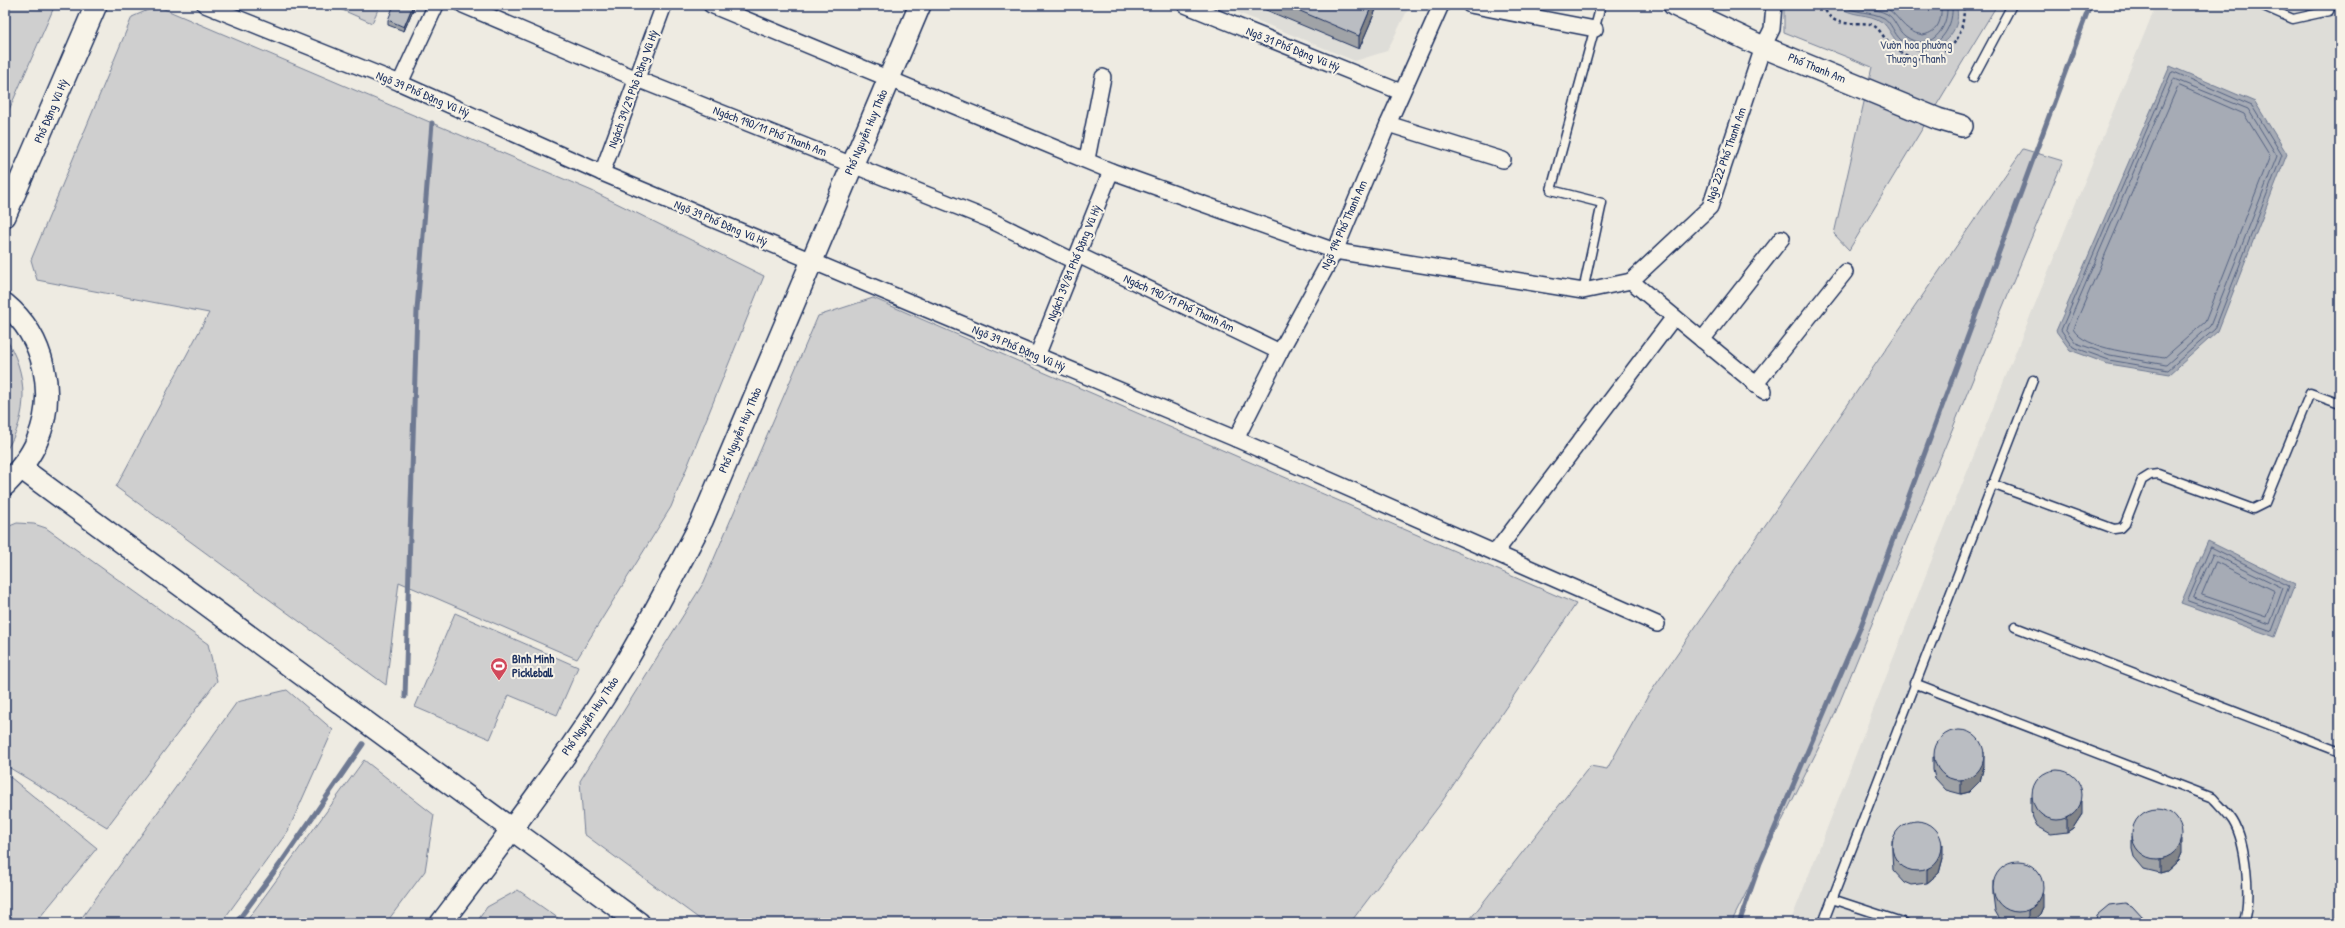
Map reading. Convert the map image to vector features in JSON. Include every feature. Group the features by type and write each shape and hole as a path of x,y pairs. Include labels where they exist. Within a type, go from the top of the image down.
{"street":[{"name":"Phố Đặng Vũ Hỷ","path":"5,216 96,5"},
{"name":"Ngõ 39 Phố Đặng Vũ Hỷ","path":"205,5 400,83 602,173 1236,439 1657,624"},
{"path":"400,83 436,5"},
{"name":"Ngách 190/11 Phố Thanh Am","path":"463,5 637,78 988,218 1280,352"},
{"name":"Ngách 39/29 Phô Đặng Vũ Hỷ","path":"602,173 664,5"},
{"path":"711,5 1111,171 1335,251 1583,291 1631,281 1759,388 1845,272"},
{"name":"Phố Nguyễn Huy Thảo","path":"441,923 512,829 600,702 648,623 702,521 920,5"},
{"name":"Ngõ 31 Phố Đặng Vũ Hỷ","path":"1185,5 1401,92"},
{"name":"Ngõ 194 Phố Thanh Am","path":"1236,439 1280,352 1335,251 1401,92 1441,5"},
{"path":"1470,5 1595,29"},
{"name":"Phố Thanh Am","path":"1674,5 1763,47 1938,119 1962,126"},
{"name":"Ngõ 222 Phố Thanh Am","path":"1631,281 1710,207 1763,47 1772,29 1774,5"},
{"path":"1087,160 1103,77"},
{"path":"1388,124 1503,160"},
{"name":"Ngách 39/81 Phố Đặng Vũ Hỷ","path":"1037,356 1111,171"},
{"path":"1702,340 1782,238"},
{"path":"5,304 22,322 32,337 45,371 47,389 43,425 37,442 21,468 5,485"},
{"path":"1495,553 1674,317"},
{"path":"21,468 639,923"}],"lane":[{"path":"1583,291 1602,203 1551,190 1601,5"},
{"path":"1973,78 2012,5"},
{"path":"2261,5 2293,19 2329,11 2331,5"},
{"path":"1822,923 2033,380"},
{"path":"1992,484 2114,528 2121,528 2125,524 2142,480 2150,475 2158,474 2253,509 2265,503 2310,393 2340,404"},
{"path":"2016,627 2340,752"},
{"path":"1914,683 2213,798 2233,822 2245,854 2247,913 2243,923"},
{"path":"1832,899 1905,923"}],"path":[{"path":"1823,5 1832,17 1842,23 1869,24 1876,27 1896,51 1912,59 1928,59 1940,55 1952,47 1961,33 1965,5"}],"shaded area":[{"path":"1220,5 1410,5 1387,51 1355,61"},
{"path":"2156,5 2340,5 2340,923 1790,923 1934,554"}],"green space":[{"path":"5,5 55,5 5,119"},
{"path":"331,5 380,5 372,23"},
{"name":"Vườn hoa phường Thượng Thanh","path":"1784,5 1997,5 1849,250 1834,234 1872,67 1784,32"},
{"path":"157,6 592,191 764,276 671,507 577,659 399,582 386,685 116,487 209,313 37,280 31,260 132,17"},
{"path":"2023,149 2063,161 1831,723 1731,923 1467,923 1590,766 1607,769 1648,696"},
{"path":"873,298 1576,604 1439,806 1350,923 705,923 584,834 580,781 704,582 818,316"},
{"path":"5,337 13,351 18,365 22,379 23,394 19,423 5,452"},
{"path":"17,523 34,524 46,528 208,644 217,681 107,827 5,765 5,528"},
{"name":"Bình Minh Pickleball","path":"455,613 578,667 557,715 509,695 490,739 415,707"},
{"path":"287,690 333,730 288,831 221,923 78,923 237,702"},
{"path":"364,760 434,815 425,871 386,923 245,923"},
{"path":"5,773 97,848 35,923 5,923"},
{"path":"518,890 565,923 476,923 487,907"}],"water":[{"path":"1837,5 1956,5 1958,17 1955,27 1941,44 1932,48 1921,50 1910,48 1899,43 1887,27 1877,19 1848,12"},
{"path":"2170,66 2255,102 2287,154 2218,331 2170,374 2108,364 2070,350 2056,331"},
{"path":"2208,541 2295,584 2275,637 2181,603"}],"building":[{"path":"394,5 413,5 404,27 388,20"},
{"path":"1286,5 1372,5 1359,36"},
{"path":"1959,730 1969,732 1977,737 1982,745 1984,755 1982,765 1977,773 1969,778 1959,780 1949,778 1941,773 1936,765 1934,755 1936,745 1941,737 1949,732"},
{"path":"2057,770 2067,772 2075,777 2080,785 2082,795 2080,805 2075,813 2067,818 2057,820 2047,818 2039,813 2034,805 2032,795 2034,785 2039,777 2047,772"},
{"path":"2157,809 2167,811 2175,816 2180,824 2182,834 2180,844 2175,852 2167,857 2157,859 2147,857 2139,852 2134,844 2132,834 2134,824 2139,816 2147,811"},
{"path":"1917,821 1927,823 1935,828 1940,836 1942,846 1940,856 1935,864 1927,869 1917,871 1907,869 1899,864 1894,856 1892,846 1894,836 1899,828 1907,823"},
{"path":"2018,862 2028,864 2036,869 2041,877 2043,887 2041,897 2036,905 2028,910 2018,912 2008,910 2000,905 1995,897 1993,887 1995,877 2000,869 2008,864"},
{"path":"2125,903 2132,906 2143,918 2143,923 2095,923 2097,915 2109,905"}],"waterway":[{"path":"1739,923 1760,863 1861,626 2090,5"},
{"path":"405,697 417,310 432,123"},
{"path":"236,923 283,860 363,744"}],"place":[{"name":"Bình Minh Pickleball","path":"499,681"}]}
